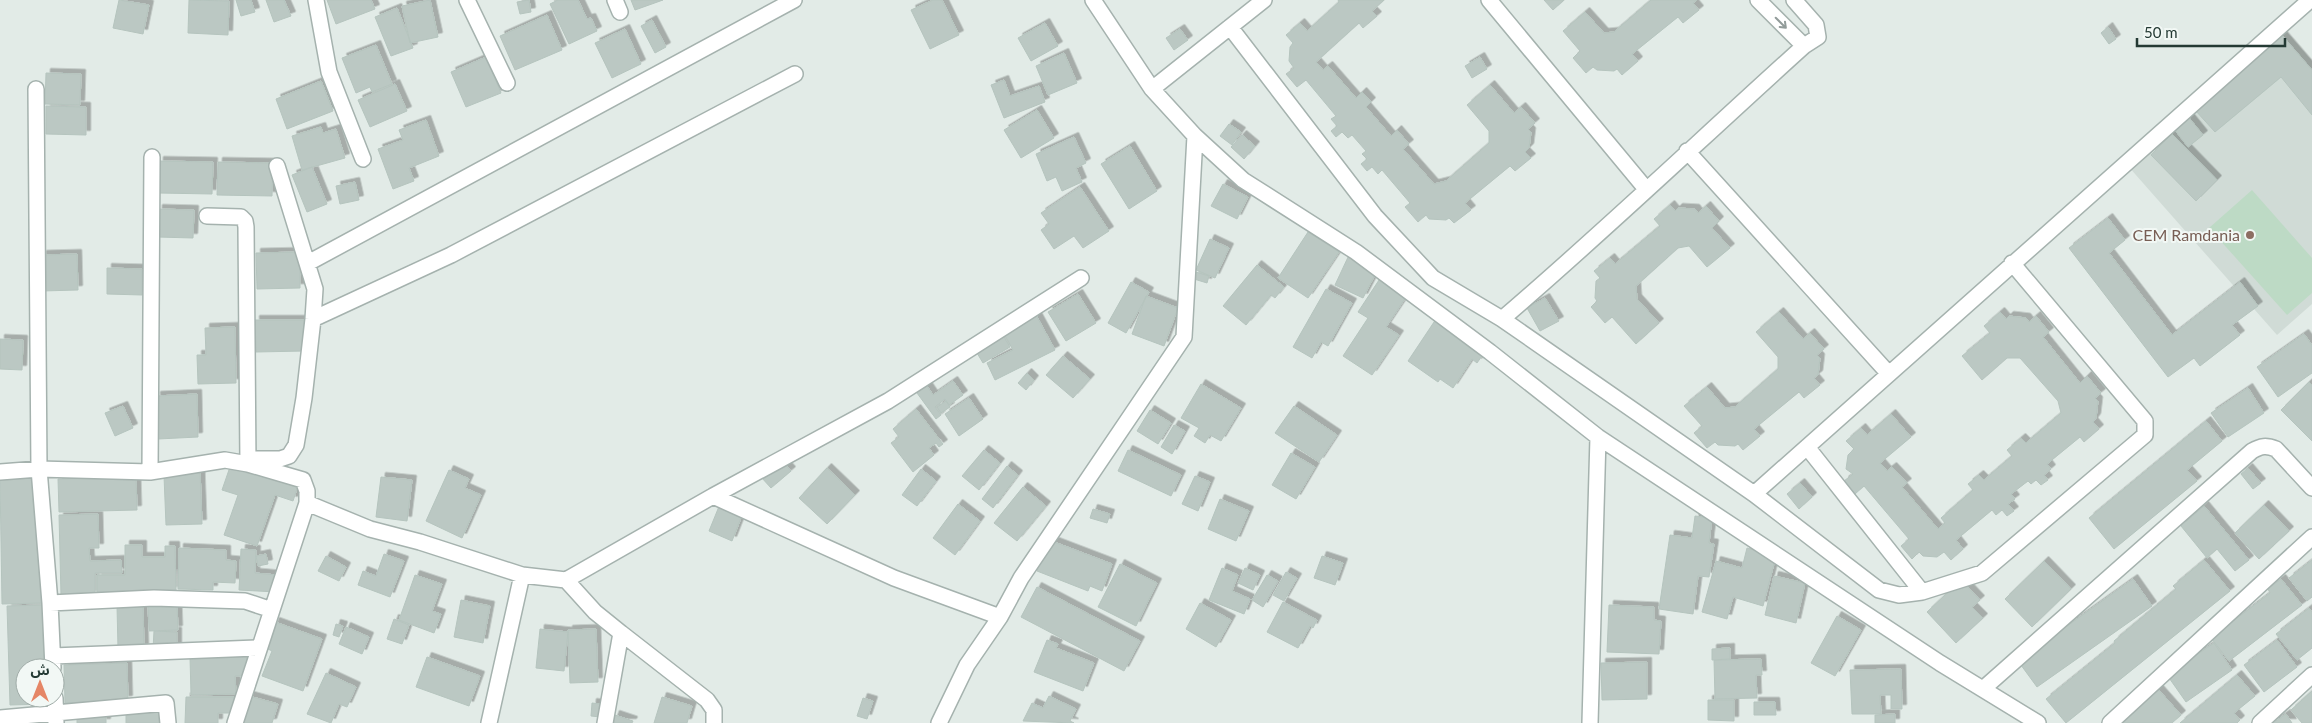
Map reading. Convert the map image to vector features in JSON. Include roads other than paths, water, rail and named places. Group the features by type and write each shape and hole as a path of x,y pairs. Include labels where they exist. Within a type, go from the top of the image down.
{"street":[{"path":"316,0 328,72 362,159"},
{"path":"467,0 507,83"},
{"path":"308,263 794,0"},
{"path":"1093,0 1152,89 1195,136 1243,180 1356,252 1490,352 1598,437 1926,653 2038,723"},
{"path":"1152,89 1264,0"},
{"path":"1489,0 1646,190"},
{"path":"1758,0 1804,46"},
{"path":"1502,319 1570,261 1687,151 1819,34 1816,25 1794,0"},
{"path":"1754,494 2310,0"},
{"path":"1230,27 1375,216 1433,278 1502,319 1754,494 1879,590 1899,595 1922,592 1982,573 2145,435 2145,421 2012,263"},
{"path":"313,319 450,255 795,74"},
{"path":"36,89 39,469 53,658"},
{"path":"939,723 967,665 1000,617 1021,578 1184,337 1195,136"},
{"path":"1687,151 1889,374"},
{"path":"150,472 152,157"},
{"path":"0,472 39,469 150,472 225,460 248,462 280,459 288,456 296,445 313,319 315,289 278,166"},
{"path":"207,216 241,217 245,220 248,462"},
{"path":"308,503 370,528 522,575 566,580 713,496 888,401 1081,278"},
{"path":"1590,723 1598,437"},
{"path":"1984,688 2252,451 2260,446 2276,449 2312,488"},
{"path":"1807,447 1922,592"},
{"path":"235,723 258,648 308,503 307,491 303,480 248,462"},
{"path":"713,496 894,578 1000,617"},
{"path":"2110,723 2312,538"},
{"path":"489,723 522,575"},
{"path":"566,580 595,612 707,700 714,710 714,723"},
{"path":"50,603 154,598 226,600 244,601 272,610"},
{"path":"605,723 621,633"},
{"path":"65,661 258,648"},
{"path":"2260,723 2312,675"},
{"path":"0,718 56,719 166,703 168,723"}],"place":[{"name":"CEM Ramdania","path":"2250,235"}]}
